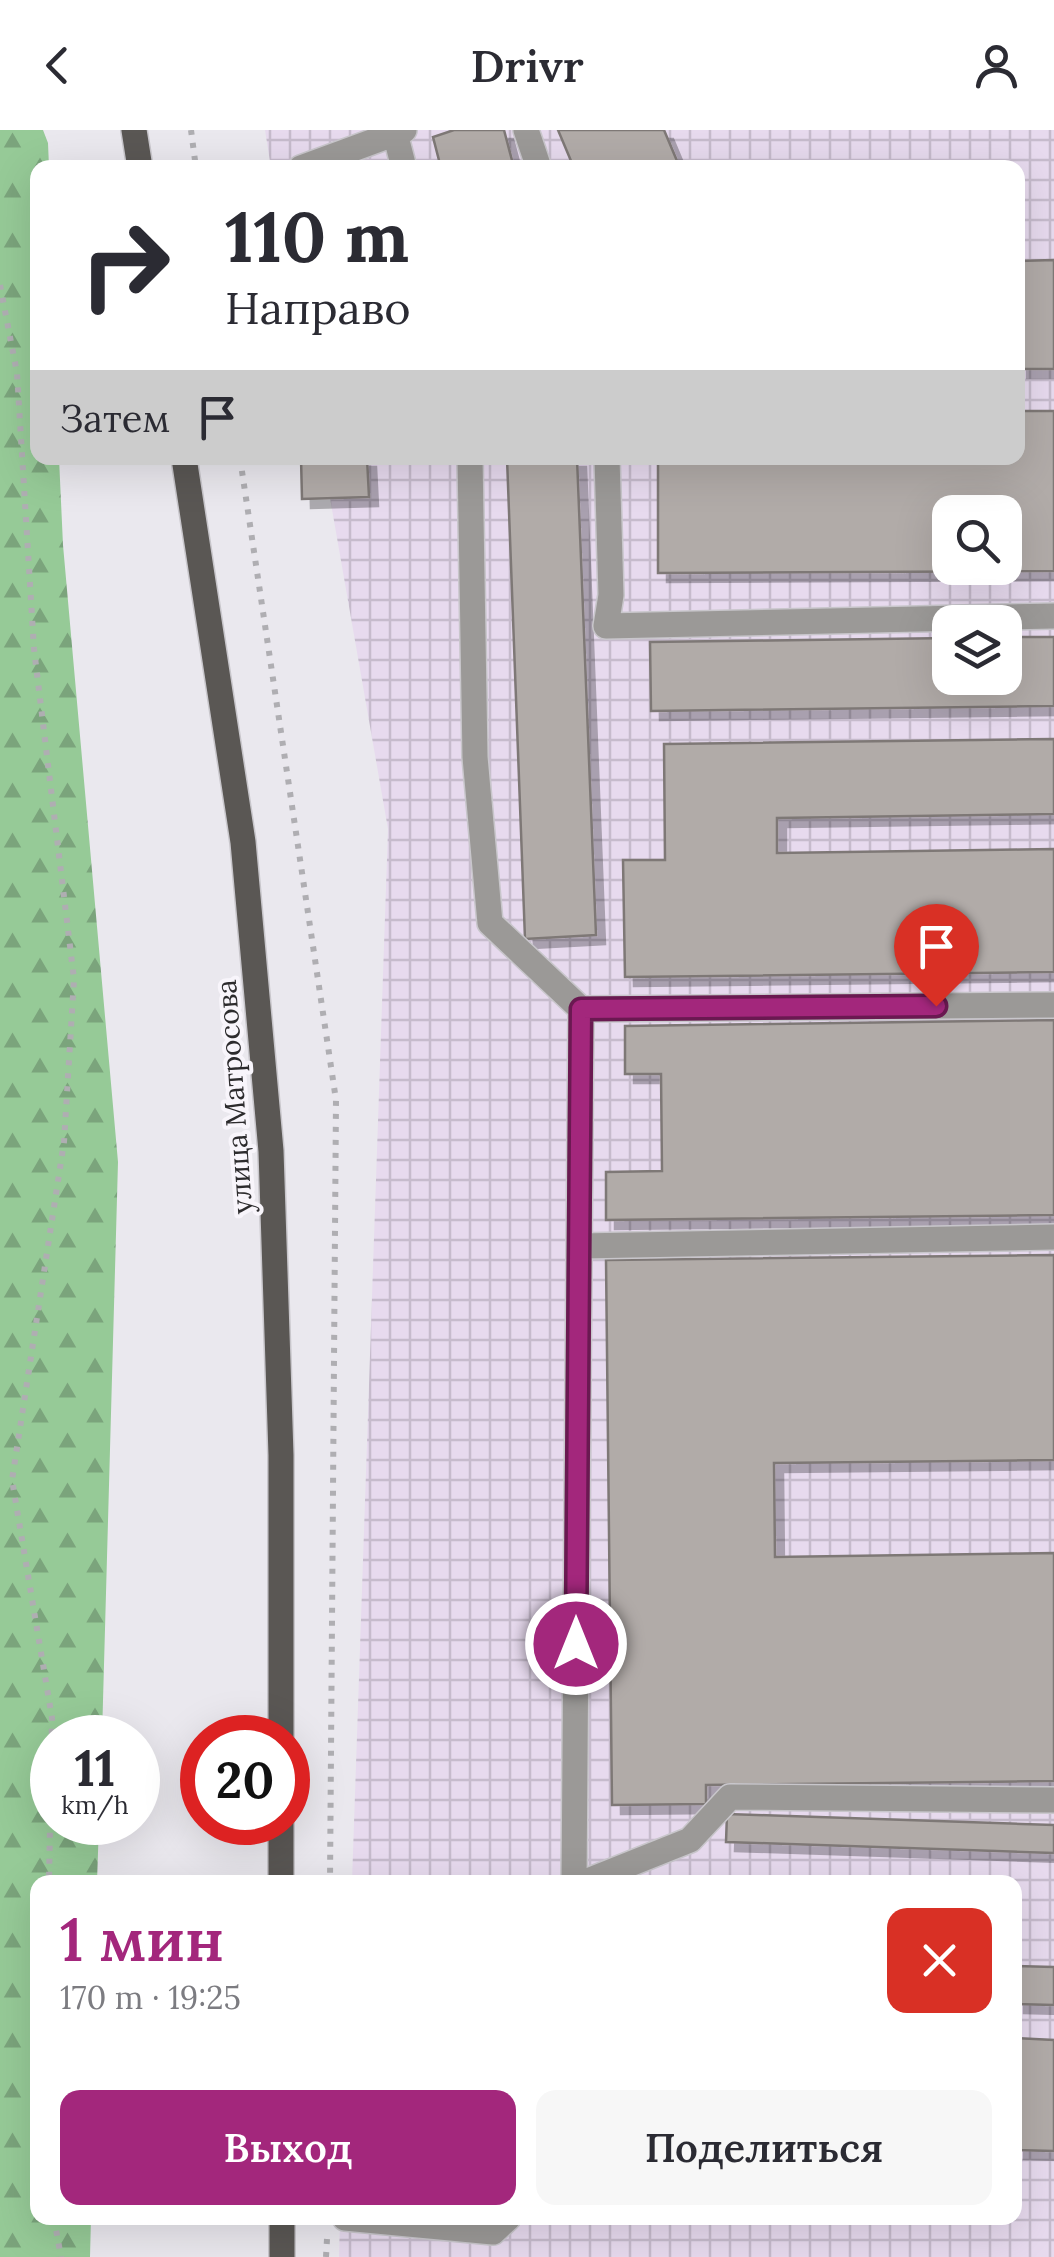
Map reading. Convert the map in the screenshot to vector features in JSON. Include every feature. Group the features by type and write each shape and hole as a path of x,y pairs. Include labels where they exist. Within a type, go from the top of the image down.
{"main road":[{"path":"134,130 139,160"},
{"name":"улица Матросова","path":"185,465 242,842 271,1151 281,1456 281,1715"},
{"path":"281,1845 282,1875"},
{"path":"282,2225 282,2257"}],"lane":[{"path":"526,130 536,160"},
{"path":"324,160 399,132 403,160"},
{"path":"470,465 476,758 490,923 581,1009 1054,1005"},
{"path":"607,465 611,595 606,626 1054,616"},
{"path":"574,1875 581,1009"},
{"path":"580,1246 1054,1238"},
{"path":"602,1875 690,1840 730,1797 1054,1800"},
{"path":"419,2225 493,2232 500,2225"}],"path":[{"path":"190,130 195,160"},
{"path":"0,284 16,373 34,648 74,979 64,1142 12,1480 52,1718 49,1875"},
{"path":"241,465 336,1100 330,1875"},
{"path":"55,2225 62,2257"}],"shaded area":[{"path":"265,130 1054,130 1054,2257 339,2257 340,2225 1022,2225 1022,1875 352,1875 388,829 324,465 1025,465 1025,160 270,160"}],"green space":[{"path":"0,130 43,130 48,143 49,160 30,160 30,465 59,465 63,545 118,1162 103,1715 30,1715 30,1845 98,1845 97,1875 30,1875 30,2225 91,2225 90,2257 0,2257"}],"building":[{"path":"454,130 504,130 512,160 439,160 433,137"},
{"path":"558,130 664,130 677,160 571,160"},
{"path":"1054,260 1054,369 1025,369 1025,261"},
{"path":"1025,411 1054,411 1054,571 1022,571 1022,495 932,495 932,572 658,573 658,465 1025,465"},
{"path":"301,465 367,465 369,497 302,499"},
{"path":"507,465 577,465 596,935 525,939"},
{"path":"1022,637 1054,637 1054,706 651,711 650,642 932,638 932,695 1022,695"},
{"path":"1054,739 1054,814 777,818 777,853 1054,849 1054,972 625,977 623,860 665,860 664,744"},
{"path":"1054,1020 1054,1215 606,1220 606,1172 662,1171 661,1074 625,1074 625,1026"},
{"path":"1054,1255 1054,1460 774,1463 775,1557 1054,1553 1054,1781 706,1785 706,1804 612,1805 606,1260"},
{"path":"727,1814 1054,1825 1054,1853 726,1842"},
{"path":"1022,1966 1054,1967 1054,2005 1022,2004"},
{"path":"1022,2038 1054,2040 1054,2151 1022,2150"}],"route":[{"path":"576,1644 581,1009 936,1006"}]}
